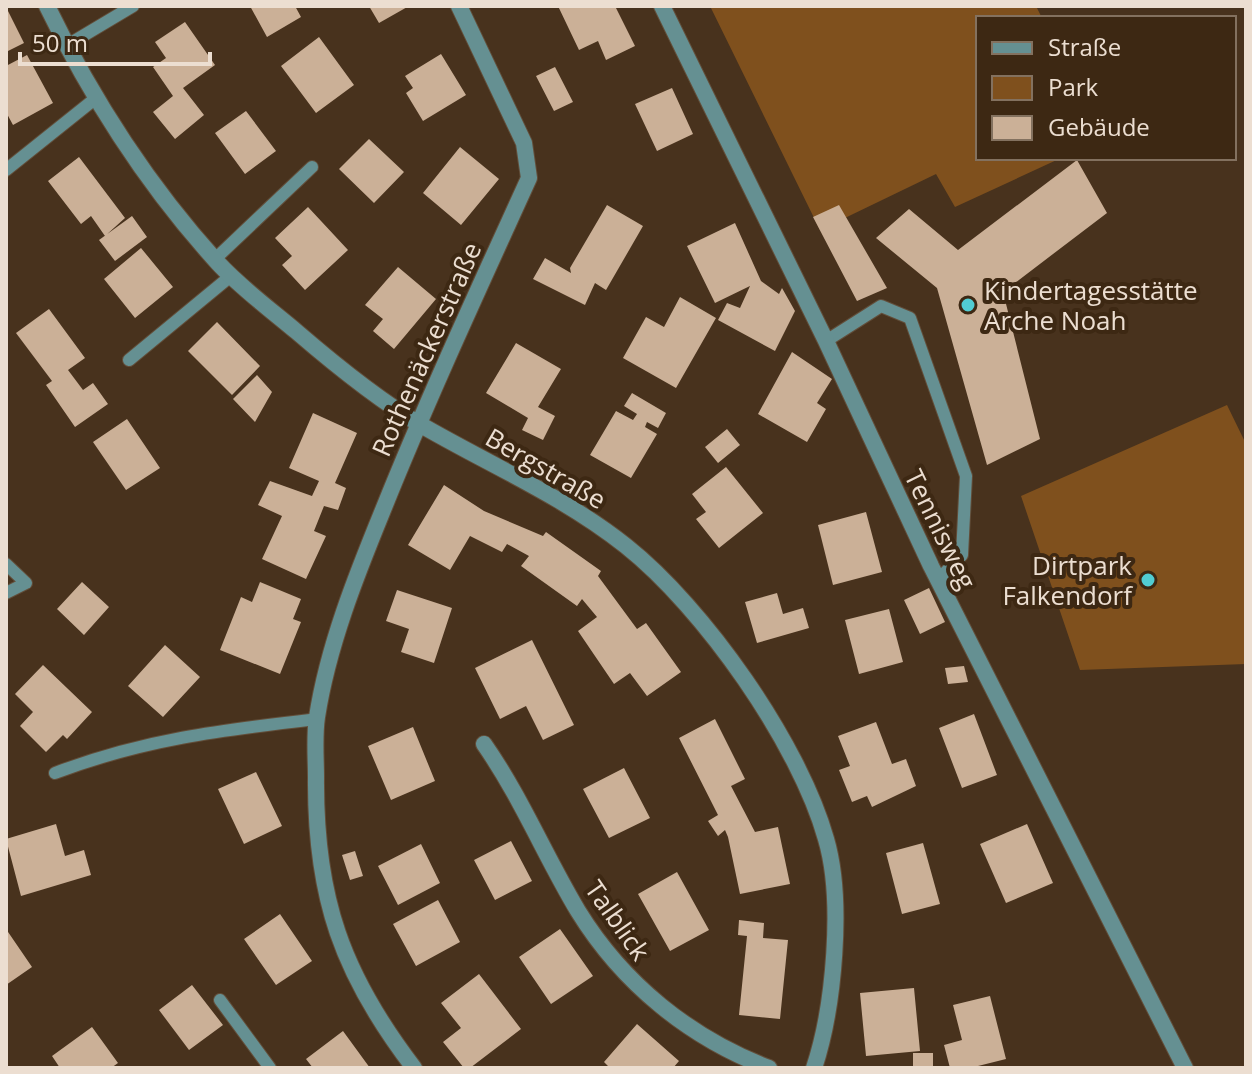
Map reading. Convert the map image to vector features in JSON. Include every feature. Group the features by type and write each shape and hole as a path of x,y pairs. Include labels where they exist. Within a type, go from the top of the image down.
{"street":[{"name":"Bergstraße","path":"47,6 66,46 137,164 215,259 299,334 417,423 550,493 626,546 670,585 716,641 760,705 795,766 827,840 836,927 827,1030 814,1068"},
{"name":"Rothenäckerstraße","path":"414,1068 377,1020 353,975 332,919 320,868 316,806 317,719 330,661 365,556 417,423 529,178 524,143 459,6"},
{"name":"Tennisweg","path":"662,6 826,341 938,580 1185,1068"},
{"name":"Talblick","path":"484,744 579,912 626,975 665,1012 734,1055 769,1068"}],"lane":[{"path":"66,46 133,6"},
{"path":"6,170 96,98"},
{"path":"215,259 312,167"},
{"path":"129,360 232,275"},
{"path":"826,341 881,306 910,318 966,476 962,555 938,580"},
{"path":"6,564 26,583 6,593"},
{"path":"55,773 107,753 186,735 317,719"},
{"path":"220,1000 270,1068"}],"green space":[{"path":"710,6 1036,6 1041,16 976,16 976,160 1057,160 955,207 936,174 820,230"},
{"name":"Dirtpark Falkendorf","path":"1227,405 1246,444 1246,664 1080,670 1021,496"}],"building":[{"path":"250,6 295,6 301,17 267,37"},
{"path":"369,6 409,6 379,23"},
{"path":"558,6 615,6 635,46 606,60 598,41 579,50"},
{"path":"6,7 24,43 6,52"},
{"path":"185,22 215,65 183,88 204,115 175,139 153,112 173,96 153,67 166,58 155,42"},
{"path":"319,37 354,85 316,113 281,66"},
{"path":"441,54 466,95 423,121 406,93 413,88 405,76"},
{"path":"27,55 53,103 13,125 6,112 6,66"},
{"path":"555,67 573,102 554,111 536,76"},
{"path":"672,88 693,134 657,151 635,104"},
{"path":"246,111 276,151 245,174 215,133"},
{"path":"369,139 404,172 374,203 339,169"},
{"path":"460,147 499,179 461,225 423,193"},
{"path":"79,157 125,218 105,236 91,216 81,224 48,181"},
{"path":"1077,160 1107,213 1003,292 1040,439 987,465 937,288 876,238 909,209 958,250"},
{"path":"607,205 643,226 606,290 595,283 585,305 533,279 545,258 571,273 570,268"},
{"path":"839,205 887,288 857,301 813,217"},
{"path":"308,207 348,250 305,290 282,265 292,256 275,238"},
{"path":"132,216 147,237 115,261 99,240"},
{"path":"735,223 761,281 779,294 782,288 795,311 775,351 718,320 727,303 740,308 750,286 715,303 687,246"},
{"path":"141,248 173,287 135,318 104,279"},
{"path":"398,267 436,299 394,349 373,331 383,319 365,305"},
{"path":"680,297 716,318 676,388 623,358 646,317 664,327"},
{"path":"49,309 85,358 68,370 83,390 93,383 108,404 75,427 46,385 52,381 16,333"},
{"path":"217,322 260,366 232,395 188,351"},
{"path":"516,343 561,369 538,407 555,416 543,440 522,430 528,418 486,393"},
{"path":"792,352 832,379 817,403 826,409 807,442 758,414"},
{"path":"257,375 272,392 255,422 233,399"},
{"path":"632,393 666,413 658,428 647,422 645,427 657,434 631,478 590,455 616,411 633,420 637,414 624,406"},
{"path":"313,413 357,433 335,483 346,488 338,510 324,506 314,531 326,536 306,579 262,559 282,516 258,505 270,481 312,496 319,481 289,468"},
{"path":"127,419 160,468 126,490 93,442"},
{"path":"727,429 740,445 718,463 705,447"},
{"path":"726,467 763,513 719,548 696,519 706,512 692,494"},
{"path":"444,485 484,511 543,536 546,532 601,571 598,576 637,629 646,623 681,672 647,696 630,673 614,684 578,631 597,617 582,599 577,606 521,566 529,556 507,544 502,552 470,536 450,570 408,545"},
{"path":"866,512 882,572 833,585 818,525"},
{"path":"82,582 109,607 84,635 57,609"},
{"path":"260,582 301,599 293,619 301,622 280,674 220,650 241,597 252,602"},
{"path":"929,588 945,622 920,634 904,600"},
{"path":"397,590 452,608 434,663 401,652 409,629 386,621"},
{"path":"777,593 783,614 803,608 809,628 757,643 745,602"},
{"path":"889,609 903,662 859,674 845,620"},
{"path":"532,640 574,725 543,740 526,706 500,719 475,668"},
{"path":"165,645 200,677 163,717 128,686"},
{"path":"43,665 92,712 67,739 63,735 46,752 20,726 33,712 15,694"},
{"path":"964,666 968,682 948,684 945,668"},
{"path":"974,714 997,775 962,788 939,728"},
{"path":"715,719 745,779 731,786 755,832 778,827 790,884 740,894 728,837 725,830 718,836 708,821 718,815 679,738"},
{"path":"876,722 892,764 906,759 916,786 872,807 867,796 852,802 839,770 850,766 838,736"},
{"path":"413,727 435,781 391,800 368,746"},
{"path":"624,768 650,818 609,838 583,789"},
{"path":"256,772 282,826 244,844 218,789"},
{"path":"56,824 65,856 84,850 91,875 21,896 6,839"},
{"path":"1027,824 1053,883 1006,903 980,844"},
{"path":"511,841 532,881 495,900 474,860"},
{"path":"923,843 940,904 902,914 886,853"},
{"path":"421,844 440,883 398,905 378,866"},
{"path":"355,851 363,876 350,880 342,855"},
{"path":"677,872 709,930 670,951 638,894"},
{"path":"438,900 460,942 416,966 393,924"},
{"path":"280,914 312,961 276,985 244,939"},
{"path":"739,920 764,923 763,938 788,940 780,1019 739,1015 747,936 738,935"},
{"path":"6,929 32,967 6,985"},
{"path":"560,929 593,976 551,1004 519,957"},
{"path":"479,974 521,1029 470,1068 464,1068 443,1042 461,1028 441,1003"},
{"path":"192,985 223,1025 189,1050 159,1010"},
{"path":"914,988 920,1051 866,1056 860,993"},
{"path":"990,996 1006,1059 970,1068 950,1068 944,1045 962,1040 953,1005"},
{"path":"637,1024 679,1061 673,1068 610,1068 604,1062"},
{"path":"92,1027 118,1063 111,1068 60,1068 52,1056"},
{"path":"343,1031 370,1068 313,1068 306,1059"},
{"path":"913,1053 933,1053 933,1068 913,1068"}],"place":[{"name":"Kindertagesstätte Arche Noah","path":"968,305"},
{"name":"Dirtpark Falkendorf","path":"1148,580"}]}
